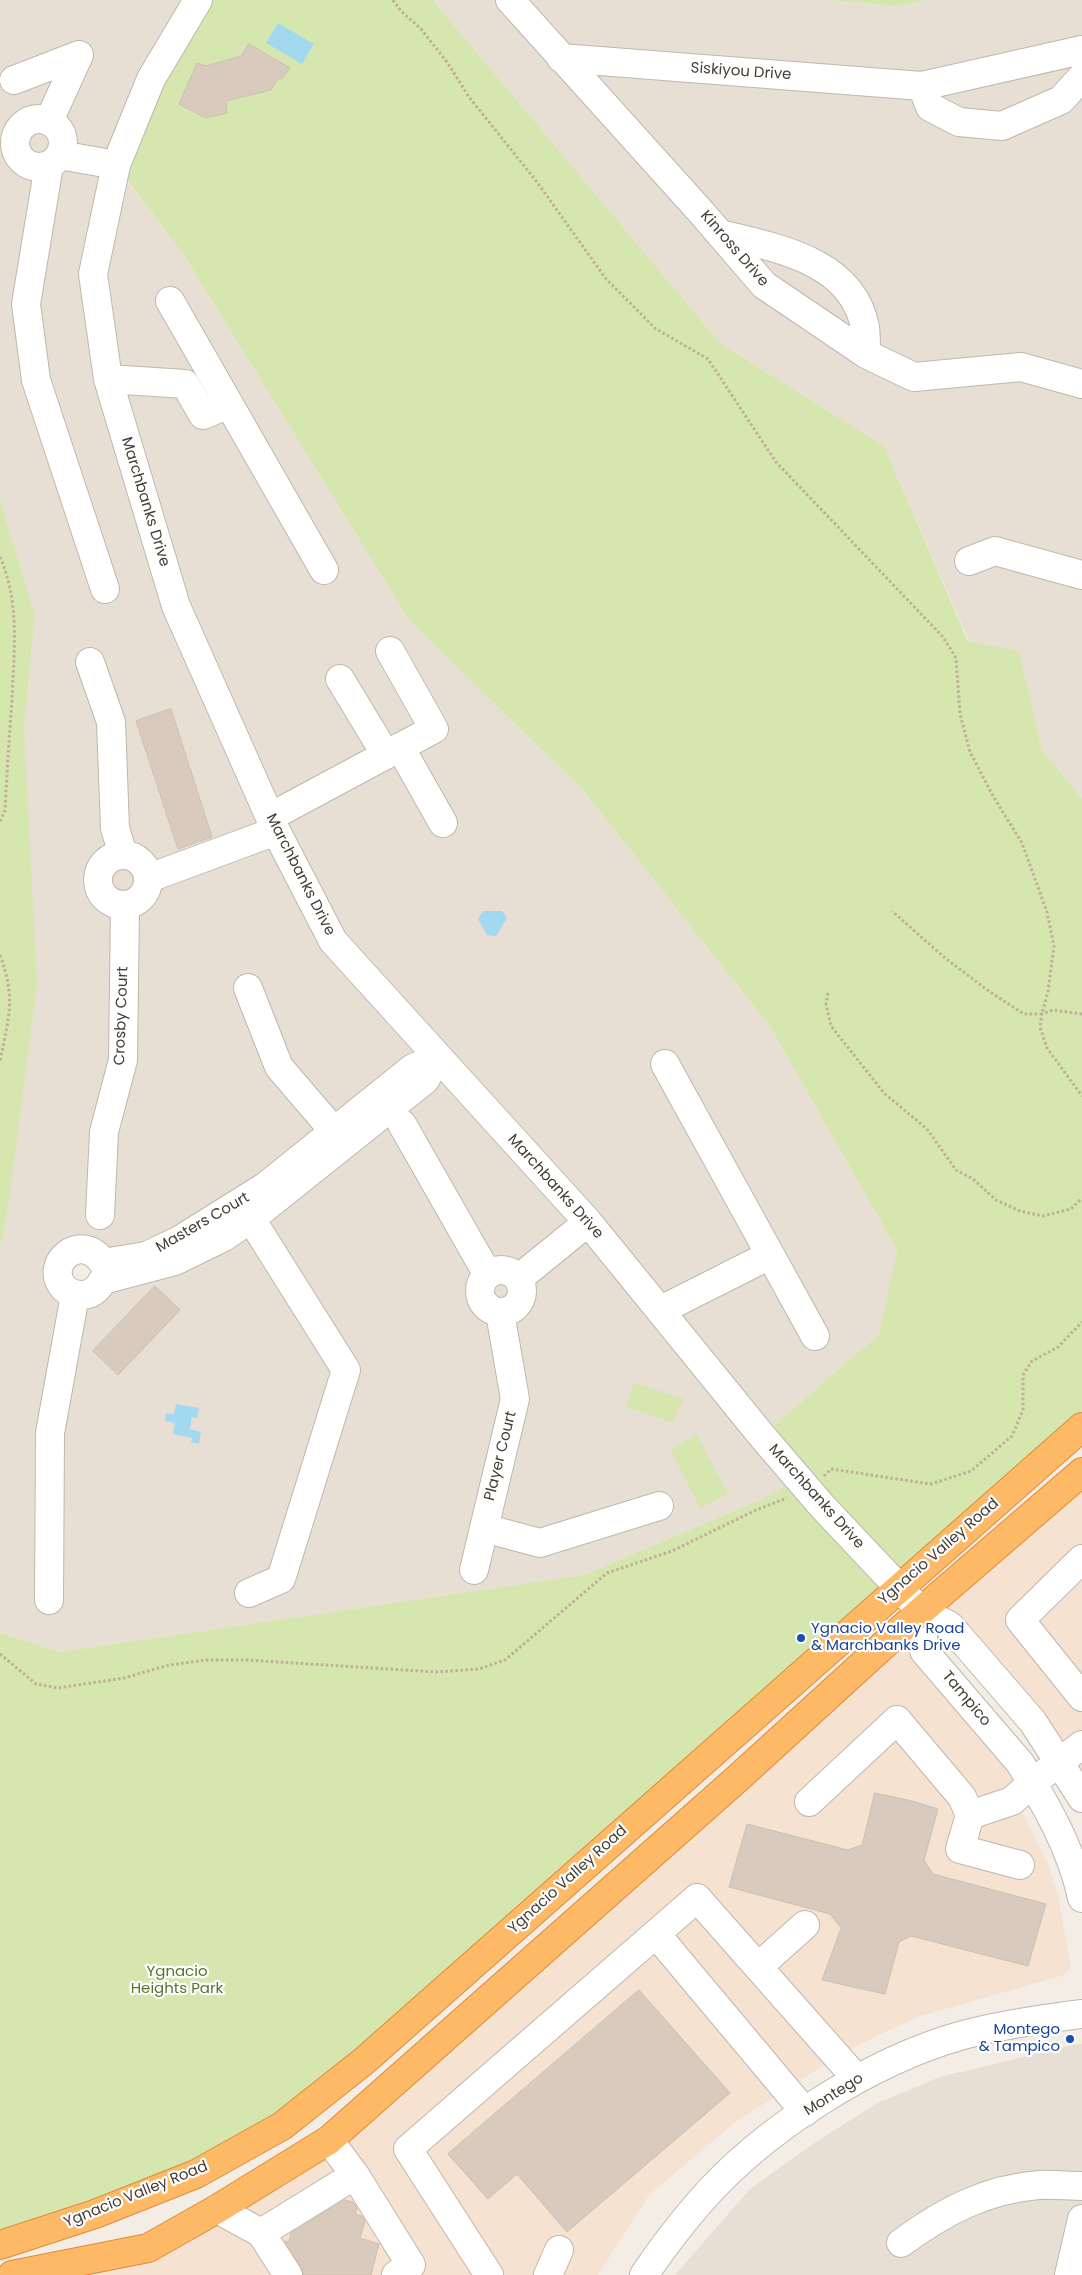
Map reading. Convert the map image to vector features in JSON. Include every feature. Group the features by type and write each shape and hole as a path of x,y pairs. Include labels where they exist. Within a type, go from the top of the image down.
{"highway":[{"name":"Ygnacio Valley Road","path":"0,2245 95,2214 196,2174 282,2126 364,2061 1082,1427"},
{"path":"12,2275 148,2248 217,2209 329,2140 730,1784 920,1612 1082,1472"}],"street":[{"name":"Marchbanks Drive","path":"198,0 151,79 116,166 93,274 108,379 176,606 273,824 333,941 437,1058 588,1222 808,1489 920,1612"},
{"name":"Kinross Drive","path":"510,0 720,234 764,286 866,354 914,377 1021,366 1082,384"},
{"name":"Siskiyou Drive","path":"561,58 922,86 1082,50"},
{"path":"14,80 79,55 49,121"},
{"path":"922,86 930,107 959,122 1002,126 1061,100 1082,77"},
{"path":"105,589 36,380 26,304 55,160 63,147 60,132 49,121 34,120 26,123 17,134 16,146 18,153 28,164 36,166 55,160 116,166"},
{"path":"720,234 774,248 816,263 840,280 858,305 865,327 866,354"},
{"path":"170,301 324,570"},
{"path":"108,379 185,384 203,414 229,404"},
{"path":"968,561 995,551 1082,575"},
{"path":"149,878 273,824 393,751 434,729 390,650"},
{"path":"90,662 111,722 115,828 123,855"},
{"path":"340,679 443,823"},
{"path":"123,855 137,859 142,863 149,878 147,891 143,897 125,906 109,902 100,890 98,883 102,867 107,861 123,855"},
{"name":"Crosby Court","path":"100,1214 104,1132 123,1060 125,906"},
{"path":"248,988 279,1067 337,1139"},
{"name":"Masters Court","path":"246,1210 146,1256 103,1263 93,1252 86,1249 69,1252 59,1264 58,1278 64,1288 75,1295 92,1293 103,1280 175,1261 222,1238 246,1210 266,1186 337,1139 413,1068 437,1058"},
{"path":"665,1064 815,1336"},
{"path":"402,1124 488,1275"},
{"path":"246,1210 346,1370 281,1579 249,1593"},
{"path":"518,1279 588,1222"},
{"path":"661,1310 770,1255"},
{"path":"500,1270 513,1274 518,1279 522,1292 518,1304 506,1312 500,1313 488,1308 480,1298 480,1285 488,1275 500,1270"},
{"path":"49,1600 50,1433 75,1295"},
{"name":"Player Court","path":"474,1570 515,1399 500,1313"},
{"path":"484,1528 540,1543 659,1506"},
{"path":"1082,1559 1020,1620 1082,1697"},
{"path":"920,1612 950,1626 1033,1722 1082,1798"},
{"name":"Tampico","path":"920,1612 924,1651 1020,1763 1061,1838 1071,1862 1082,1898"},
{"path":"809,1802 898,1720 962,1797 970,1815 960,1849 1020,1864"},
{"path":"970,1815 1012,1801 1032,1782 1082,1746"},
{"path":"489,2275 408,2148 698,1898 857,2079"},
{"path":"758,1967 805,1926"},
{"path":"656,1934 805,2112"},
{"name":"Montego","path":"644,2275 700,2202 718,2184 751,2154 805,2112 857,2079 917,2051 961,2036 1006,2024 1082,2014"},
{"path":"329,2140 355,2175 411,2266 396,2275"},
{"path":"261,2233 355,2175"},
{"path":"901,2243 934,2219 961,2205 994,2193 1040,2185 1082,2186"},
{"path":"217,2209 261,2233 288,2275"},
{"path":"1068,2275 1082,2218"},
{"path":"548,2275 560,2250"}],"path":[{"path":"393,0 401,11 422,29 447,62 468,97 537,182 606,279 656,329 708,360 776,462 942,637 956,658 960,714 970,752 993,796 1022,843 1047,912 1054,946 1048,990 1040,1027 1048,1048 1082,1096"},
{"path":"0,557 7,573 14,606 14,651 5,810 0,822"},
{"path":"892,911 944,958 1024,1014 1042,1014 1053,1010 1082,1014"},
{"path":"0,955 9,985 11,1010 0,1061"},
{"path":"828,993 826,1004 831,1026 884,1093 927,1129 956,1170 974,1179 996,1200 1020,1212 1043,1216 1070,1209 1082,1198"},
{"path":"0,1654 36,1684 58,1688 124,1678 169,1665 206,1660 247,1660 436,1672 479,1669 505,1660 607,1573 672,1551 756,1510 808,1489 831,1469 930,1484 971,1471 1012,1436 1024,1410 1023,1375 1032,1361 1058,1347 1082,1322"}],"shaded area":[{"path":"0,0 198,0 116,166 185,257 409,620 582,789 771,1028 897,1250 879,1334 762,1436 800,1480 755,1502 584,1575 60,1652 0,1633 0,1249 8,1208 24,728 35,615 0,499","holes":["178,1241 69,1292 74,1250 99,1257"]},
{"path":"433,0 828,0 895,6 926,0 1082,0 1082,799 1042,750 1019,652 969,641 884,446 720,343"},
{"path":"1082,1472 1082,1798 1033,1722 950,1626 921,1612 924,1651 1020,1763 1010,1787 1049,1865 1058,1896 1071,1967 1064,1975 917,2017 844,2052 734,2123 649,2195 598,2275 12,2275 148,2248 217,2209 329,2140 738,1778 921,1611"},
{"path":"1082,2044 1082,2275 675,2275 751,2188 819,2140 878,2103 940,2077"}],"green space":[{"name":"Ygnacio Heights Park","path":"198,0 433,0 720,343 884,446 968,641 1019,651 1042,750 1082,799 1082,1427 282,2126 0,2245 0,1633 60,1652 584,1575 755,1502 799,1480 762,1436 879,1334 897,1250 771,1028 582,789 409,620 185,257 116,165"},
{"path":"828,0 926,0 895,6"},
{"path":"0,499 35,615 24,728 37,984 8,1208 0,1249"},
{"path":"634,1383 684,1399 682,1406 679,1406 673,1423 626,1407"},
{"path":"697,1435 728,1494 700,1508 670,1449"}],"water":[{"path":"278,23 314,44 302,64 266,43"},
{"path":"483,911 502,911 507,918 496,936 487,935 478,919"},
{"path":"176,1404 199,1408 197,1418 192,1417 190,1429 201,1432 199,1444 191,1442 192,1438 173,1434 175,1423 165,1421 166,1413 174,1414"}],"building":[{"path":"249,44 290,68 282,79 278,78 271,90 226,101 227,113 206,118 179,104 197,63 206,66 241,56"},
{"path":"171,709 212,837 178,849 136,721"},
{"path":"155,1286 180,1310 118,1375 93,1351"},
{"path":"875,1793 938,1809 924,1860 933,1874 1046,1904 1028,1966 911,1936 899,1942 885,1994 822,1980 841,1928 830,1914 729,1887 747,1824 848,1850 862,1845"},
{"path":"639,1990 730,2093 567,2232 517,2174 488,2199 448,2154"},
{"path":"345,2200 353,2202 357,2208 355,2214 362,2216 365,2221 360,2238 379,2244 371,2275 304,2275 285,2241 289,2242 291,2233"}],"place":[{"name":"Ygnacio Valley Road & Marchbanks Drive","path":"801,1638"},
{"name":"Montego & Tampico","path":"1070,2039"}]}
